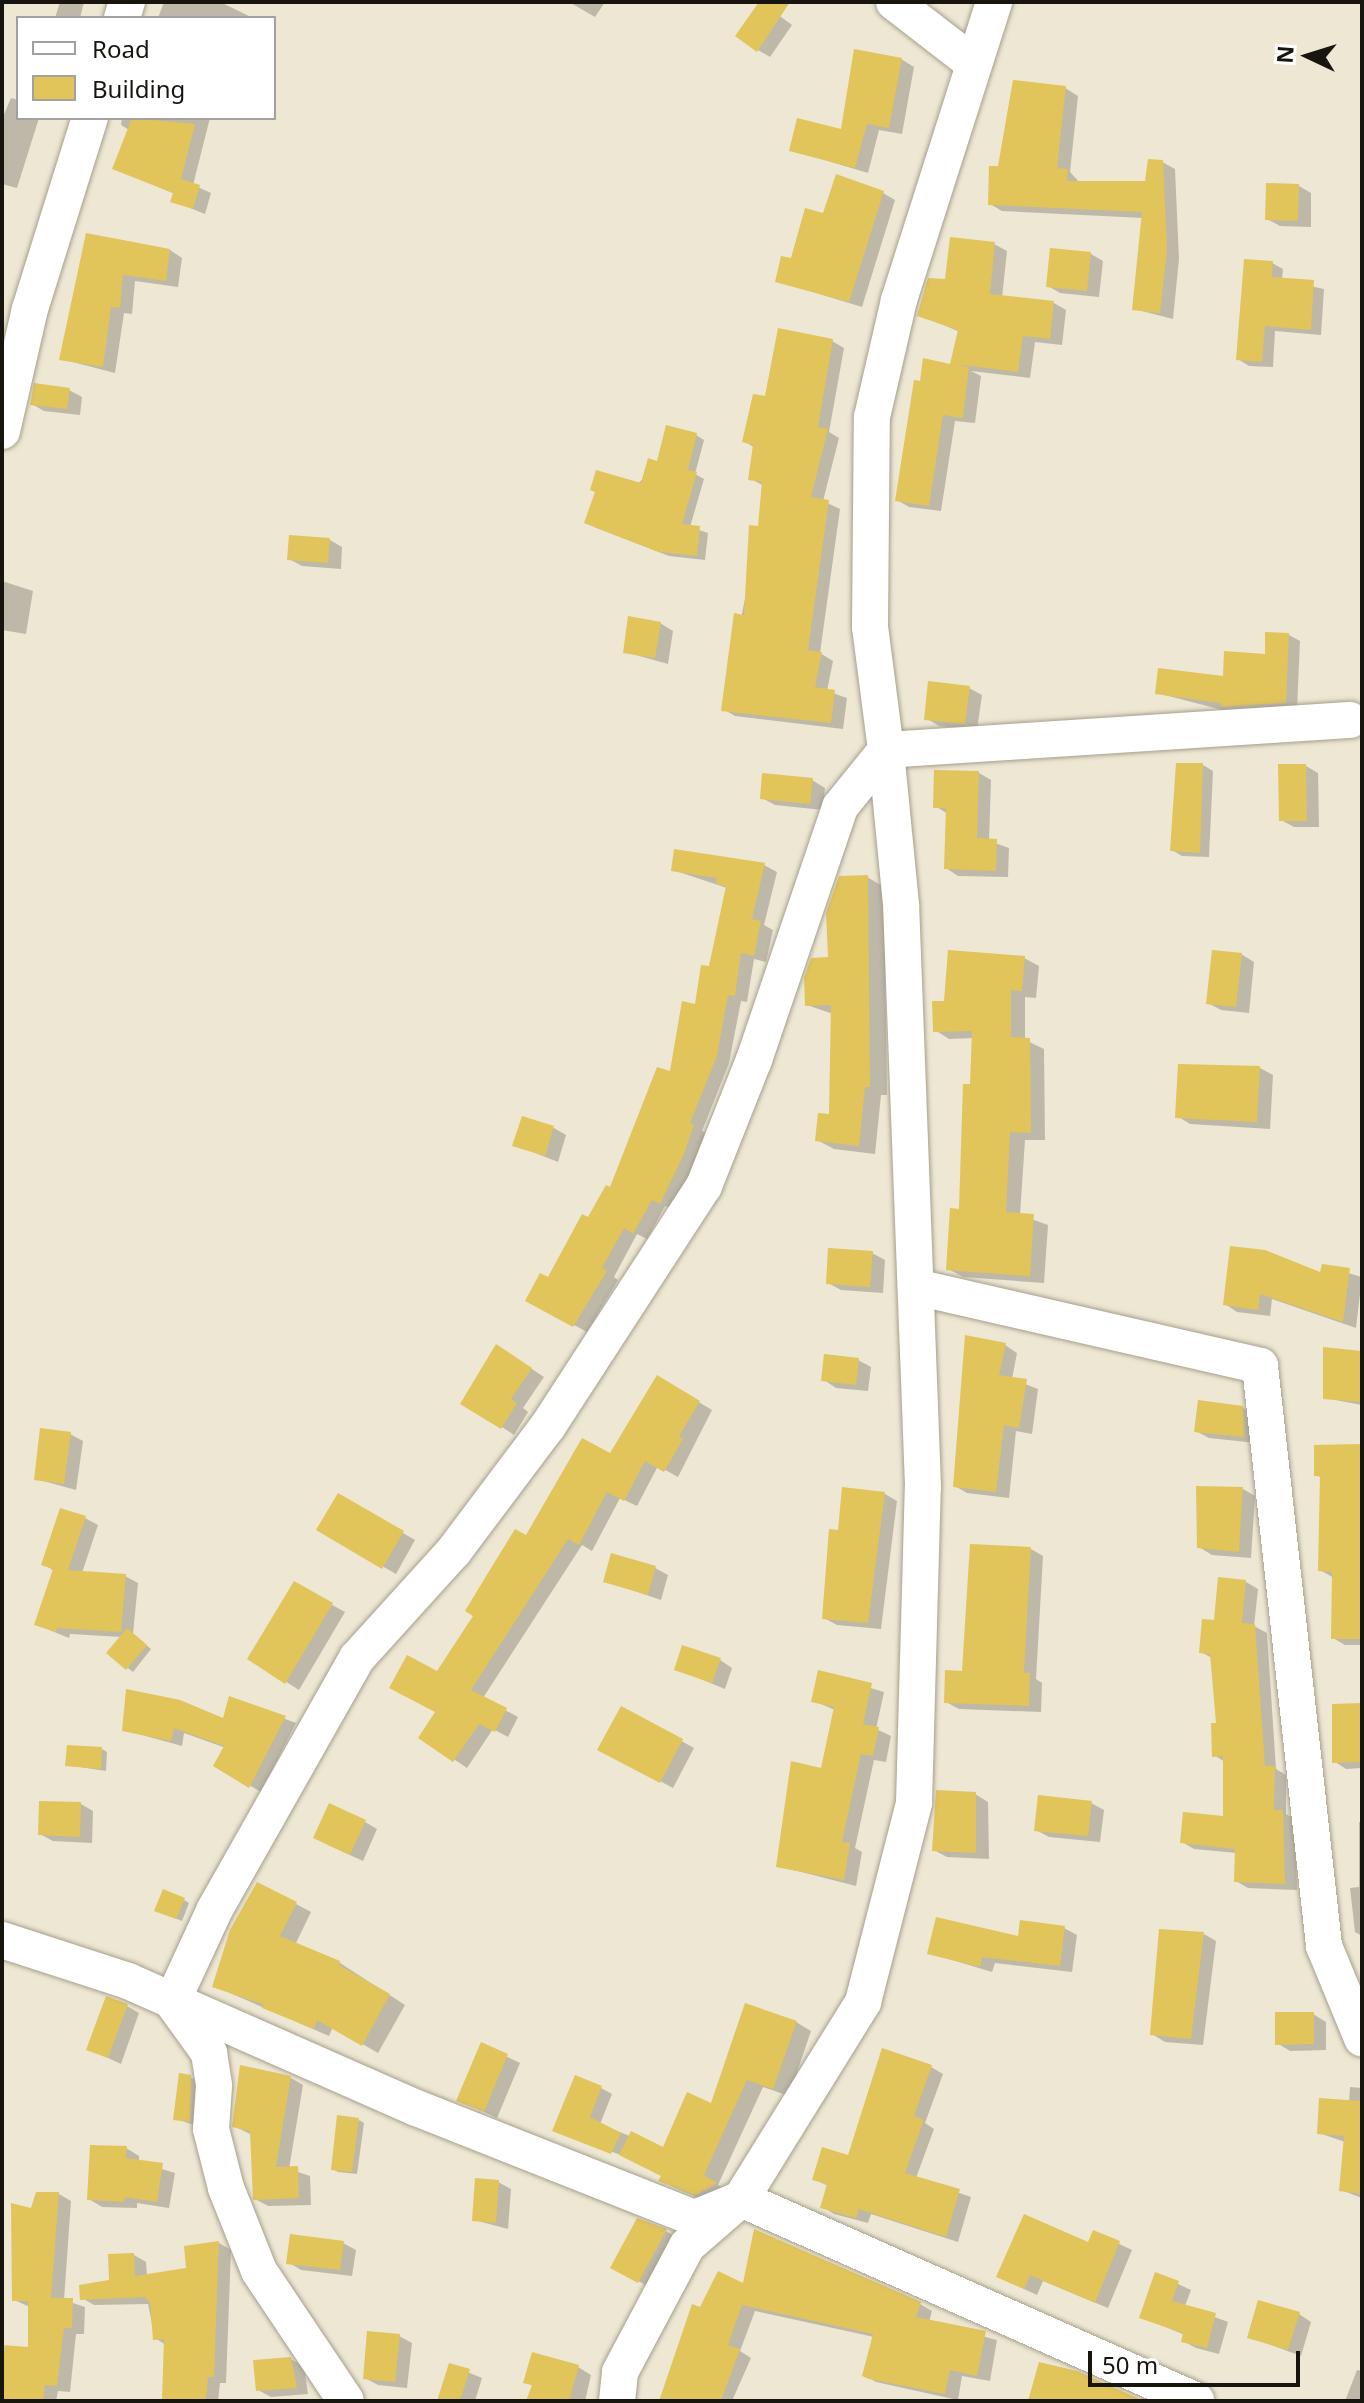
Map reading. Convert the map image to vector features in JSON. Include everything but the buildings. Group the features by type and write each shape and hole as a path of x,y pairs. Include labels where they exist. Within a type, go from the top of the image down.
{"street":[{"path":"894,2 973,63"},
{"path":"617,2401 620,2372 687,2246 741,2199 863,2002 914,1803 923,1486 901,904 870,627 872,417 899,300 994,2"},
{"path":"2,431 16,306 89,120"},
{"path":"172,2002 215,1909 357,1658 454,1551 548,1426 704,1186 754,1060 840,807 886,750 1350,720"},
{"path":"916,1287 1260,1366 1324,1946 1362,2038"},
{"path":"2,1940 128,1981 414,2107 695,2218 741,2199 1196,2401"},
{"path":"172,2002 209,2053 214,2086 211,2129 226,2188 259,2271 346,2401"}]}
